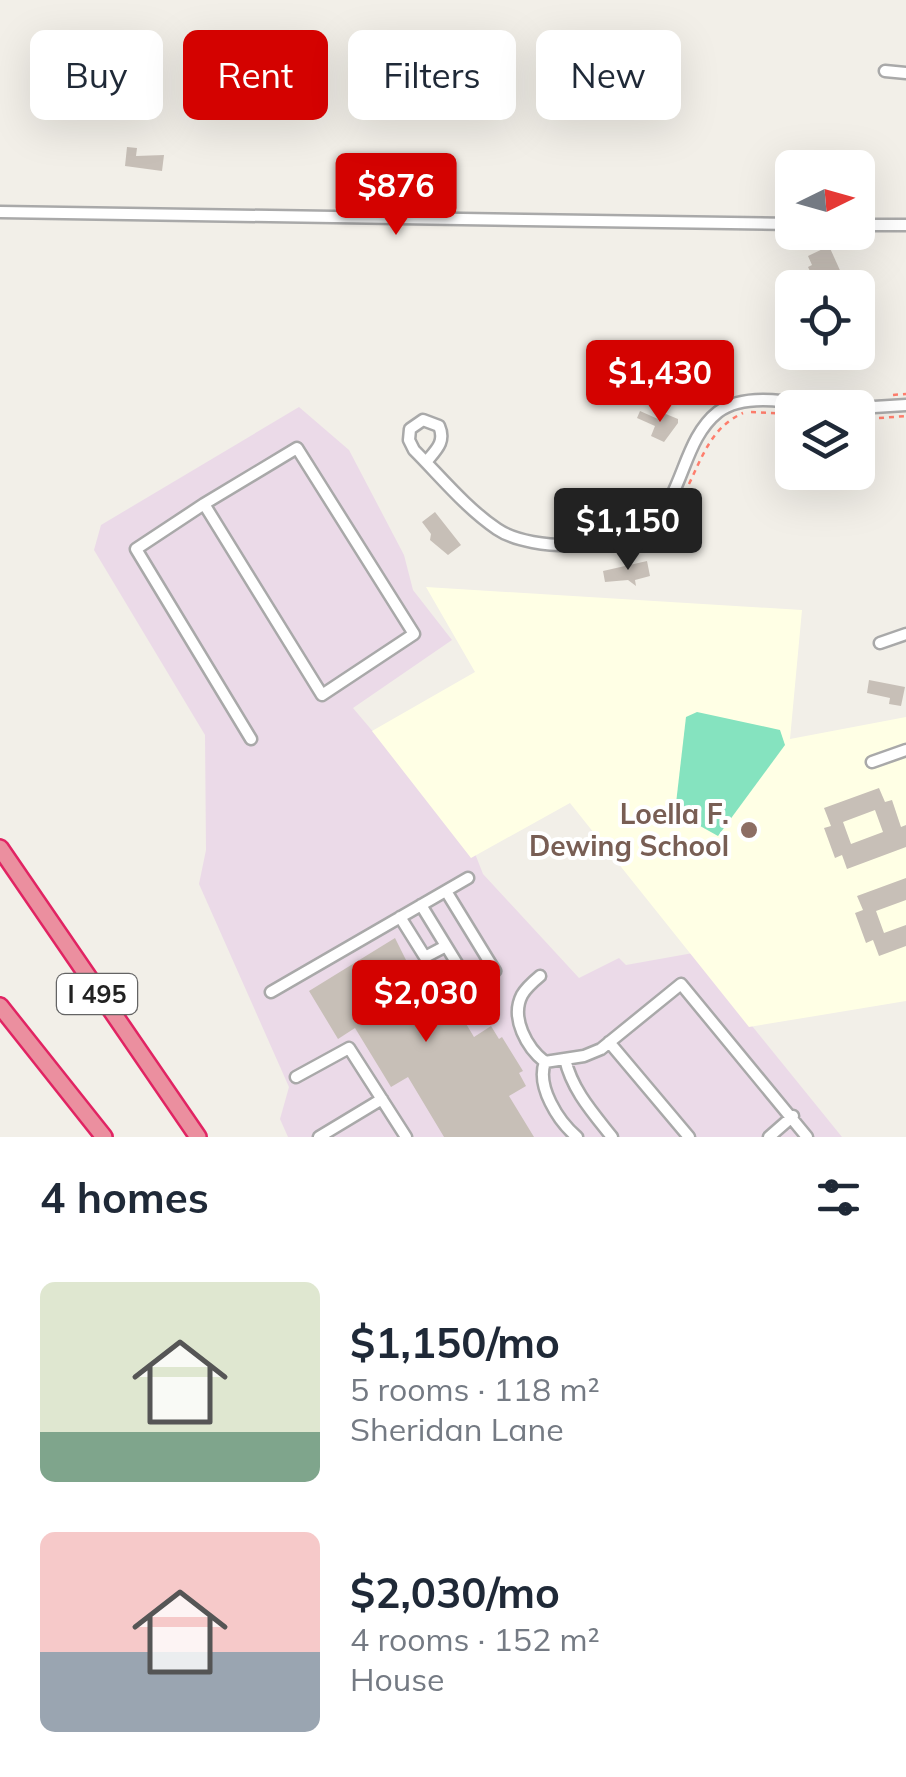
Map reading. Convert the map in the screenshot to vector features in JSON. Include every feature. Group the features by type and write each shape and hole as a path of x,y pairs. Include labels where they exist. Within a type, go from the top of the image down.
{"highway":[{"name":"I 495","path":"0,848 198,1137"},
{"name":"I 495","path":"0,1006 104,1137"}],"street":[{"path":"885,71 906,72"},
{"path":"0,212 775,224"},
{"path":"875,225 906,225"},
{"path":"426,462 500,532 544,543 608,543 638,534 658,518 694,444 717,413 742,403 775,401"},
{"path":"875,407 906,405"},
{"path":"204,504 322,695 414,634 297,448 204,504 136,549 250,739"},
{"path":"880,643 906,634"},
{"path":"872,762 906,750"},
{"path":"271,992 468,878"},
{"path":"421,906 475,993 495,972 446,891"},
{"path":"400,917 426,957 446,946"},
{"path":"540,976 521,996 518,1021 531,1051 545,1062 584,1056 610,1042 681,984 807,1137"},
{"path":"610,1042 689,1137"},
{"path":"296,1077 349,1048 406,1137"},
{"path":"565,1059 582,1098 612,1137"},
{"path":"545,1062 541,1072 543,1087 576,1137"},
{"path":"319,1137 382,1100"},
{"path":"769,1137 793,1116"}],"path":[{"path":"886,396 906,394"},
{"path":"682,495 710,438 731,418 746,411 775,413"}],"shaded area":[{"path":"299,407 349,450 404,555 413,590 452,640 353,708 474,851 483,874 579,978 619,958 626,965 693,953 842,1137 288,1137 280,1119 289,1087 199,884 206,850 205,735 94,550 101,525"},
{"name":"Loella F. Dewing School","path":"426,587 802,610 790,739 906,717 906,1001 749,1027 570,803 471,858 372,731 475,672"}],"green space":[{"path":"697,712 780,730 785,745 718,836 675,812 686,717"}],"building":[{"path":"127,147 137,148 136,156 164,155 162,171 125,166"},
{"path":"831,250 840,270 809,270 812,265 808,256"},
{"path":"640,411 658,419 661,412 678,419 678,423 664,442 651,436 655,426 637,418"},
{"path":"435,512 461,545 448,555 430,540 431,534 422,522"},
{"path":"647,561 650,576 635,580 636,586 628,580 605,582 603,571"},
{"path":"869,680 905,687 901,706 889,704 890,698 867,693"},
{"path":"879,788 885,802 892,800 901,827 906,825 906,847 847,869 842,855 835,858 824,828 831,826 824,808","holes":["875,810 883,832 851,844 843,822"]},
{"path":"906,878 906,900 876,911 884,933 906,925 906,946 879,956 873,940 866,943 855,913 863,910 857,896"},
{"path":"395,938 420,988 438,977 474,1037 491,1026 499,1039 502,1037 523,1071 519,1073 526,1086 509,1096 534,1137 444,1137 408,1077 391,1087 355,1028 338,1039 309,991"}],"place":[{"name":"Loella F. Dewing School","path":"749,830"}]}
